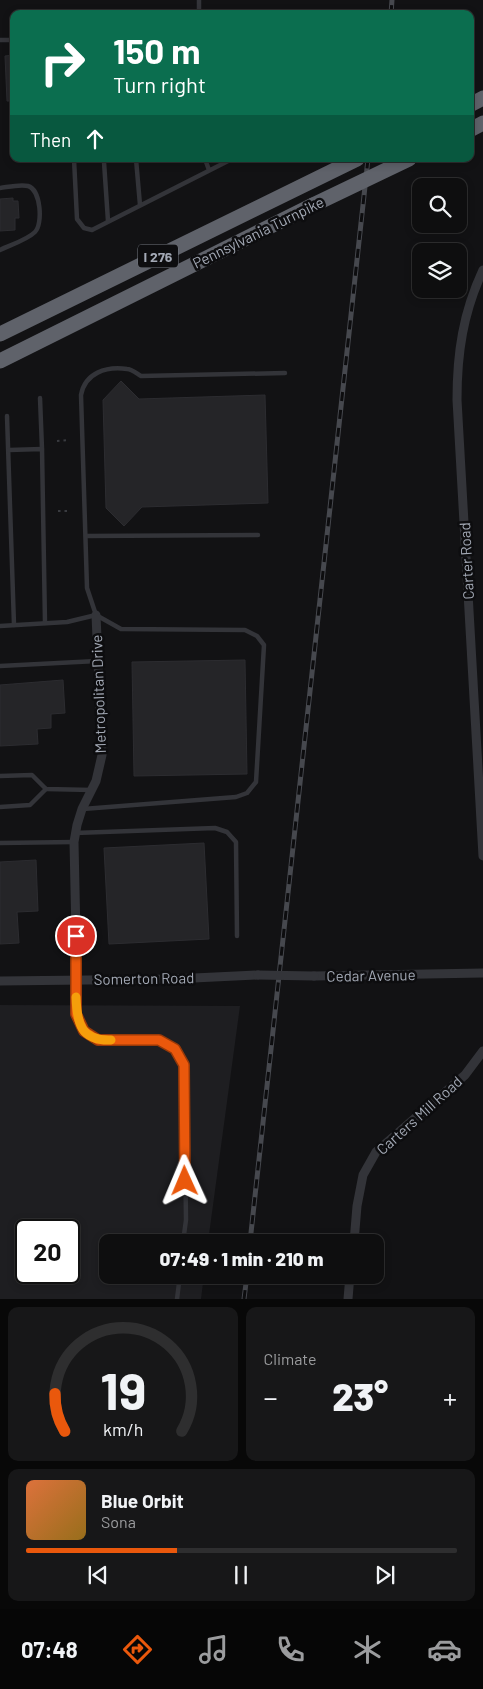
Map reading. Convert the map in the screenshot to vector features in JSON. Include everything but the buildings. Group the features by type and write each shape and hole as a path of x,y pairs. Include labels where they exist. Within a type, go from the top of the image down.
{"highway":[{"name":"Pennsylvania Turnpike","path":"0,334 351,162"},
{"name":"Pennsylvania Turnpike","path":"0,361 403,162"}],"street":[{"name":"Carter Road","path":"483,270 464,323 457,377 483,856"},
{"name":"Metropolitan Drive","path":"76,979 74,837 82,810 96,781 102,755 96,615"},
{"path":"472,672 483,671"},
{"name":"Cedar Avenue","path":"258,975 314,976 483,972"},
{"name":"Somerton Road","path":"0,980 173,979 258,975"},
{"name":"Carters Mill Road","path":"355,1234 357,1206 363,1175 376,1152 465,1075 483,1051"},
{"path":"348,1299 349,1284"}],"lane":[{"path":"74,162 77,219 84,228 92,230 226,162"},
{"path":"104,162 108,221"},
{"path":"136,162 140,205"},
{"path":"206,162 209,170"},
{"path":"0,188 28,186 34,190 38,196 39,225 34,233 0,250"},
{"path":"82,810 236,797 247,793 256,782 264,645 257,636 245,630 121,629 96,615 87,588 80,395 82,385 90,376 103,370 129,369 142,376 285,373"},
{"path":"40,398 45,623"},
{"path":"7,416 14,626"},
{"path":"9,450 42,449"},
{"path":"86,536 258,535"},
{"path":"0,626 67,622 96,615"},
{"path":"0,666 97,661"},
{"path":"0,776 32,775 46,789 92,790"},
{"path":"0,807 30,805 46,789"},
{"path":"0,843 215,828 227,832 236,842 238,936"},
{"path":"76,979 76,1014 84,1031 98,1040 159,1040 175,1049 184,1065 186,1220 184,1234"},
{"path":"177,1299 179,1284"}],"path":[{"path":"57,441 69,440"},
{"path":"58,512 70,511"}],"shaded area":[{"path":"0,1005 240,1006 209,1234 99,1234 99,1284 203,1284 201,1299 0,1299"}],"railway":[{"path":"391,10 392,0"},
{"path":"251,1234 368,162"},
{"path":"244,1299 246,1284"}],"slow traffic":[{"path":"76,997 76,1014 84,1031 98,1040 111,1040"}],"route":[{"path":"76,936 76,1014 84,1031 98,1040 159,1040 175,1049 184,1065 185,1181"}]}
